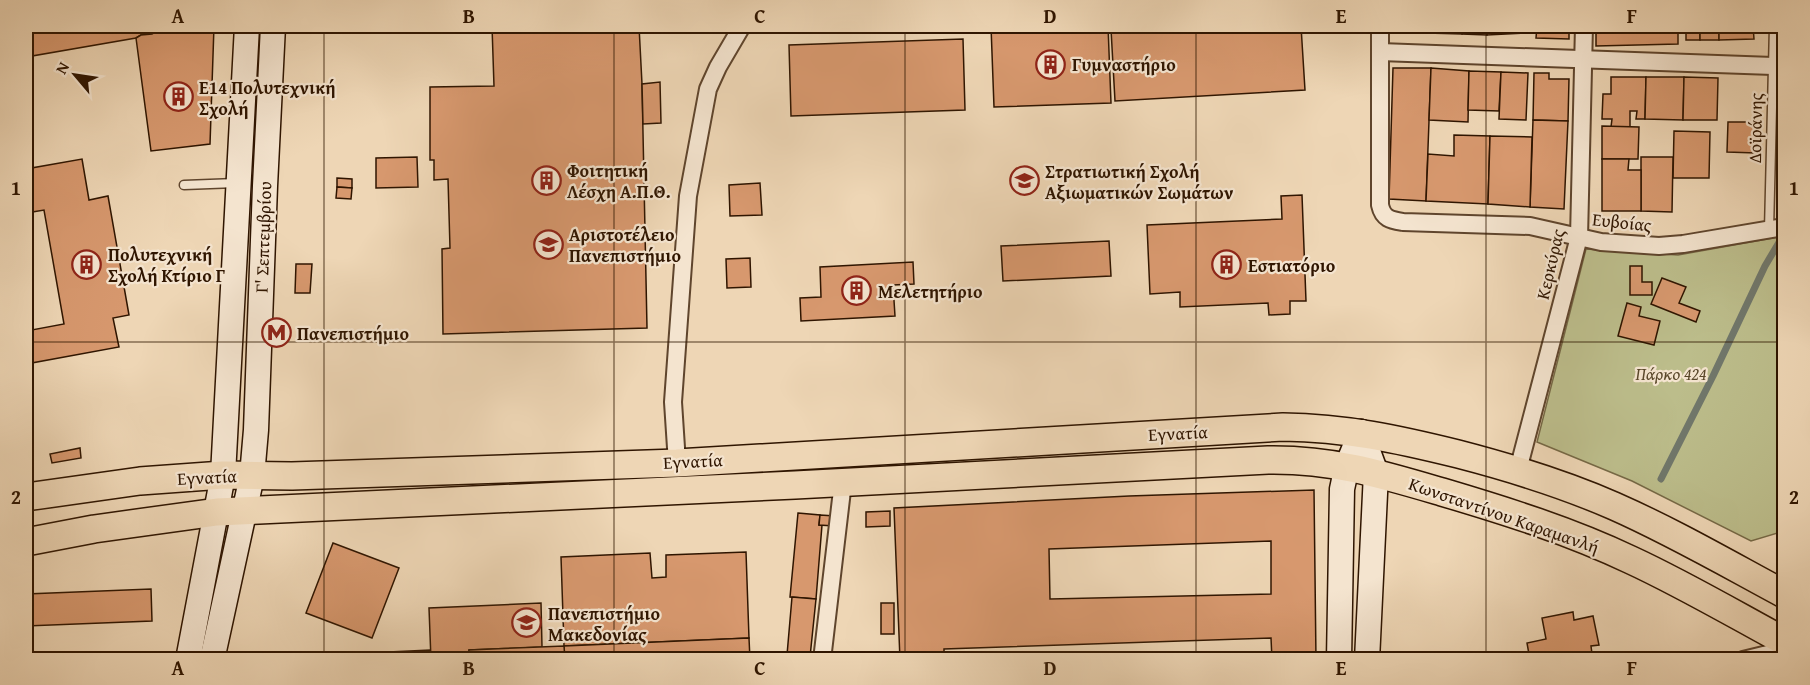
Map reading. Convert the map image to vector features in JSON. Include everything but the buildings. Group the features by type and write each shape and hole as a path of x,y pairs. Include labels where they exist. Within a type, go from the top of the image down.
{"main road":[{"name":"Γ' Σεπτεμβρίου","path":"188,660 223,475 247,26"},
{"name":"Γ' Σεπτεμβρίου","path":"212,660 252,476 256,430 273,26"},
{"name":"Εγνατία","path":"26,497 140,481 223,475 677,463 1283,427 1328,428 1361,432"},
{"path":"1361,432 1518,470 1617,507 1785,594"},
{"path":"1338,660 1341,501 1347,466 1361,432"},
{"path":"1361,432 1376,473 1367,660"},
{"name":"Εγνατία","path":"26,542 94,529 217,512 1268,460 1298,460 1347,466"},
{"name":"Κωνσταντίνου Καραμανλή","path":"1347,466 1499,509 1599,546 1655,572 1785,641"}],"street":[{"path":"677,463 672,402 688,196 708,89 742,26"},
{"path":"1380,26 1380,52 1773,66"},
{"name":"Κερκύρας","path":"1518,470 1579,237 1584,26"},
{"name":"Ευβοίας","path":"1380,52 1380,205 1385,216 1390,220 1530,226 1601,242 1672,245 1775,229"},
{"path":"822,660 843,482"},
{"path":"1743,660 1785,650"}],"lane":[{"name":"Δοϊράνης","path":"1774,26 1775,229"},
{"path":"184,185 240,182"}],"green space":[{"name":"Πάρκο 424","path":"1784,236 1784,531 1751,541 1632,481 1537,442 1586,249 1678,255"}],"waterway":[{"path":"1661,479 1765,266 1784,234"}],"place":[{"name":"Γυμναστήριο","path":"1051,64"},
{"name":"E14 Πολυτεχνική Σχολή","path":"178,97"},
{"name":"Φοιτητική Λέσχη Α.Π.Θ.","path":"546,180"},
{"name":"Στρατιωτική Σχολή Αξιωματικών Σωμάτων","path":"1024,181"},
{"name":"Αριστοτέλειο Πανεπιστήμιο","path":"548,244"},
{"name":"Πολυτεχνική Σχολή Κτίριο Γ","path":"87,264"},
{"name":"Εστιατόριο","path":"1227,265"},
{"name":"Μελετητήριο","path":"857,291"},
{"name":"Πανεπιστήμιο","path":"276,333"},
{"name":"Πανεπιστήμιο Μακεδονίας","path":"527,623"}]}
